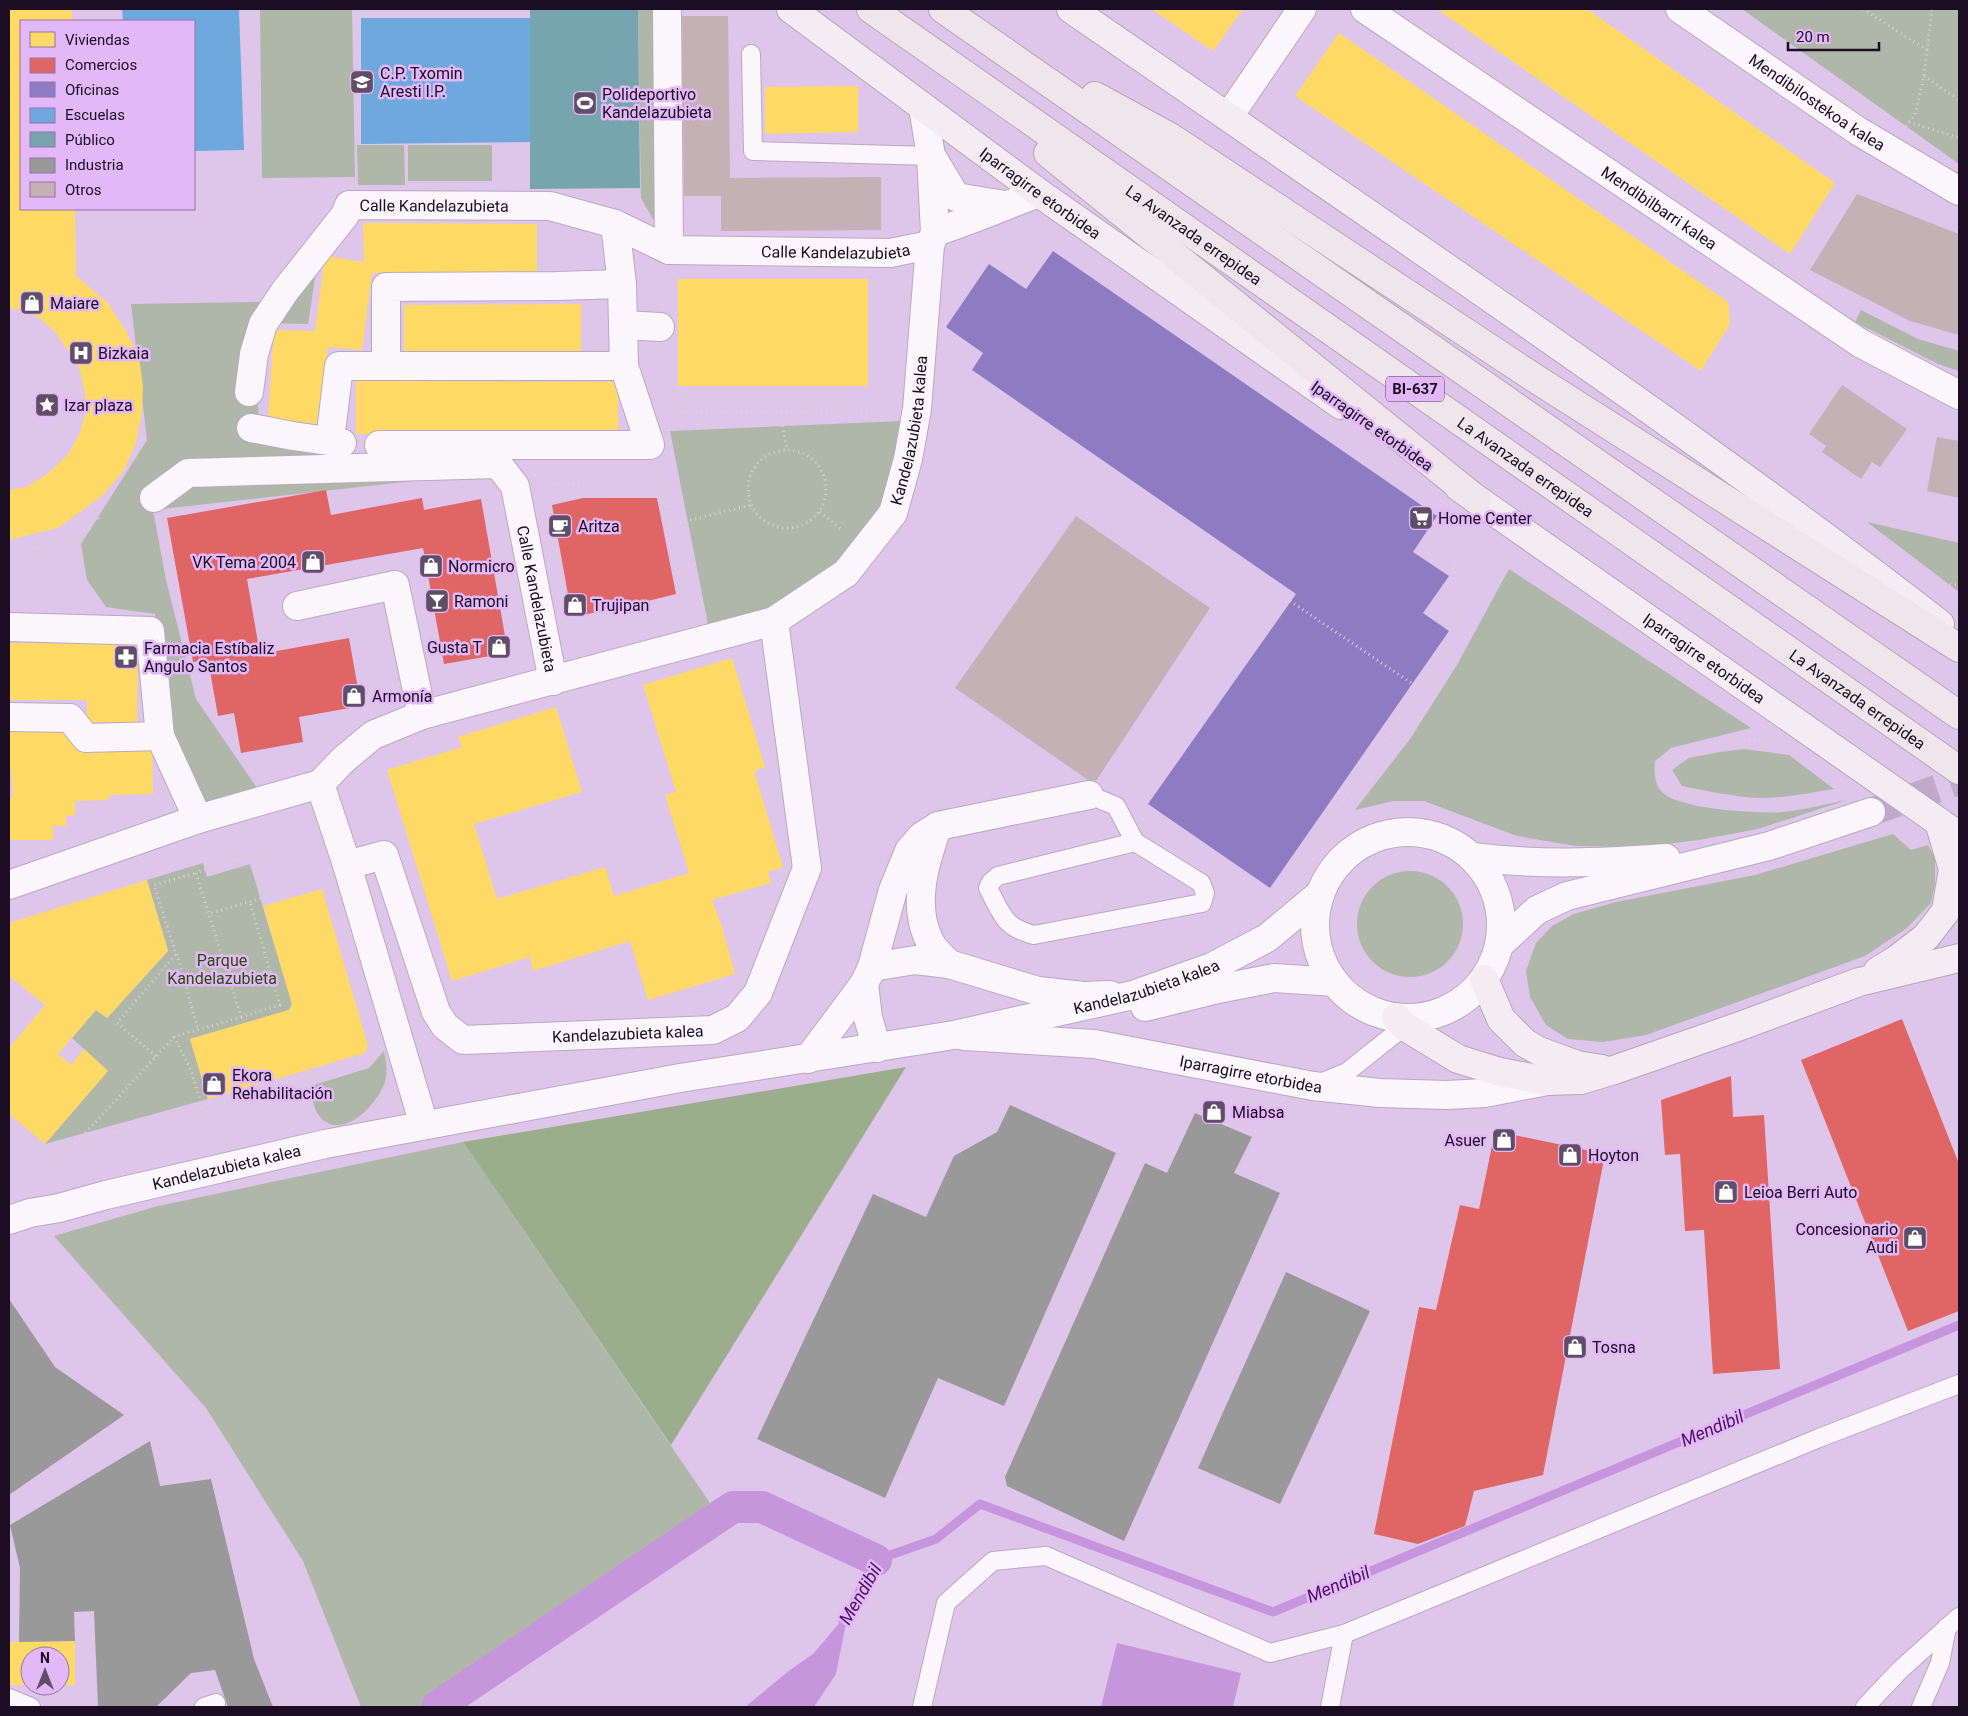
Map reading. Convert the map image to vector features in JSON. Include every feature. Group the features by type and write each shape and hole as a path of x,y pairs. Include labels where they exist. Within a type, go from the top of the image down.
{"highway":[{"name":"BI-637","path":"943,9 1959,715"},
{"path":"874,11 1477,500"},
{"name":"La Avanzada errepidea","path":"874,11 1959,770"},
{"path":"968,26 1170,137 1533,377 1959,648"}],"main road":[{"name":"Iparragirre etorbidea","path":"791,9 1039,193 1949,829"},
{"path":"1071,9 1229,116 1631,396 1842,548 1959,639"},
{"path":"1859,982 1896,960 1926,936 1946,911 1953,869 1949,829"},
{"path":"1405,1020 1458,1059 1500,1072 1547,1081 1581,1080 1614,1070 1859,982 1959,958"},
{"path":"1484,979 1501,1019 1526,1043 1539,1052 1578,1065 1614,1070"}],"street":[{"path":"667,9 668,250"},
{"path":"1229,116 1302,9"},
{"name":"Mendibilbarri kalea","path":"1365,9 1860,343 1959,395"},
{"name":"Mendibilostekoa kalea","path":"1680,9 1858,131 1959,191"},
{"path":"923,107 931,156 932,238"},
{"path":"931,156 956,197 1005,205"},
{"name":"Calle Kandelazubieta","path":"249,392 254,354 262,324 295,277 345,215 349,205 550,206 615,224 668,250 890,253 932,238 1005,205 1039,193"},
{"path":"379,444 650,445 624,366 622,284 615,224"},
{"name":"Kandelazubieta kalea","path":"320,784 343,760 372,735 422,715 774,621 846,573 893,513 908,459 917,409 932,238"},
{"path":"386,365 386,287 622,284"},
{"path":"624,326 660,326"},
{"path":"251,428 293,436 337,433 340,366 624,366"},
{"path":"154,498 188,473 498,464 515,486"},
{"name":"Calle Kandelazubieta","path":"515,486 553,681"},
{"path":"297,606 395,585 422,715"},
{"name":"Kandelazubieta kalea","path":"346,865 384,855 436,1012 445,1026 463,1040 714,1030 737,1018 758,994 807,868 774,621"},
{"path":"9,627 150,631 160,736 198,819"},
{"path":"9,716 70,718 86,738 160,736"},
{"path":"9,885 198,819 320,784 424,1125"},
{"path":"877,1048 868,1018 868,975 893,890 909,851 922,836 938,826 1089,795"},
{"path":"1499,945 1537,910 1567,896 1769,846 1871,812"},
{"path":"938,826 929,849 924,871 921,892 921,916 934,947 949,964"},
{"path":"1417,832 1437,836 1455,844 1472,857 1485,871 1494,888 1500,907 1502,926 1499,945 1493,963 1484,979 1470,994 1454,1006 1436,1013 1405,1020 1379,1013 1362,1005 1348,995 1335,982 1323,962 1316,940 1316,917 1320,894 1329,876 1342,860 1358,847 1376,838 1390,834 1417,832"},
{"path":"1472,857 1517,862 1614,862 1692,856 1769,846"},
{"name":"Kandelazubieta kalea","path":"16,1214 59,1208 325,1144 671,1080 954,1035 1133,995 1212,966 1267,938 1320,894"},
{"path":"808,1059 868,975 915,960 949,964 1038,991 1084,996 1133,995"},
{"name":"Kandelazubieta kalea","path":"954,1035 1069,1026 1218,989 1274,978 1335,982"},
{"name":"Iparragirre etorbidea","path":"954,1035 1094,1044 1313,1086 1380,1093 1448,1095 1485,1093 1547,1081"}],"lane":[{"path":"751,54 753,151 931,156"},
{"path":"1089,795 1116,806 1135,842 1201,883 1205,893 1202,903 1034,936 1021,932 1008,924 988,888 991,882 998,876 1135,842"},
{"path":"1313,1086 1347,1072 1405,1020"},
{"path":"922,1707 946,1603 993,1561 1046,1556 1270,1653 1344,1634 1819,1438 1959,1384"},
{"path":"1865,1707 1900,1670 1953,1622"},
{"path":"1921,1707 1940,1663 1953,1622"},
{"path":"1330,1707 1344,1634"},
{"path":"9,1698 31,1707"}],"path":[{"path":"1863,9 1927,50"},
{"path":"1888,148 1915,115 1924,76 1932,9"},
{"path":"1924,76 1959,100"},
{"path":"1909,122 1959,138"},
{"path":"640,414 887,410"},
{"path":"780,411 787,450"},
{"path":"650,445 660,478 699,641"},
{"path":"787,450 800,452 810,457 819,466 825,477 827,488 826,500 820,512 802,526 790,529 778,528 767,523 757,515 751,505 748,492 749,480 754,467 763,458 774,452 787,450"},
{"path":"515,486 660,478"},
{"path":"1283,887 1459,632 1449,480"},
{"path":"671,525 751,505"},
{"path":"89,506 101,522"},
{"path":"9,554 66,540 94,528"},
{"path":"1290,601 1420,689"},
{"path":"1775,740 1746,740 1705,745 1677,753 1665,764 1662,777 1668,789 1684,796 1719,801 1783,803 1820,797"},
{"path":"198,1030 154,885 255,854 270,842"},
{"path":"209,914 268,896 255,854"},
{"path":"196,873 241,1017"},
{"path":"59,1208 51,1170 174,1037 280,1005 250,902"},
{"path":"156,1056 117,1023 176,954"},
{"path":"174,1037 191,1070 202,1108"},
{"path":"73,1145 369,1058 375,1047"}],"green space":[{"path":"260,9 352,9 355,177 262,178"},
{"path":"638,9 661,9 662,235 641,198"},
{"path":"1742,9 1959,9 1959,164"},
{"path":"357,145 404,145 405,185 358,185"},
{"path":"408,145 492,145 492,181 408,181"},
{"path":"316,272 308,324 257,323 247,378 258,407 259,420 344,453 429,457 422,480 153,510 166,580 196,699 257,788 205,804 167,749 170,719 170,682 155,614 106,607 87,580 81,544 147,440 131,304 260,302"},
{"path":"1861,310 1918,339 1959,351 1959,371 1938,364 1855,322"},
{"path":"901,421 898,455 882,511 836,569 769,611 708,624 670,431"},
{"path":"1867,522 1959,543 1959,592"},
{"path":"1509,569 1751,728 1671,748 1655,761 1655,778 1663,793 1685,803 1702,807 1757,812 1791,811 1847,800 1758,829 1699,840 1642,847 1576,846 1517,836 1424,801 1393,801 1355,810 1410,739 1457,665"},
{"path":"1744,749 1789,755 1834,789 1760,798 1721,794 1682,786 1672,770 1689,758"},
{"path":"1893,834 1911,850 1928,845 1935,858 1935,883 1931,903 1907,928 1865,956 1646,1035 1603,1042 1568,1039 1546,1025 1530,997 1526,971 1536,943 1552,926 1574,914 1616,902 1755,875"},
{"name":"Parque Kandelazubieta","path":"203,863 207,877 250,864 292,1004 289,1010 190,1039 208,1099 45,1144 108,1071 72,1038 96,1010 107,1018 168,951 147,880"},
{"path":"1410,871 1430,875 1447,887 1459,904 1463,924 1459,944 1447,961 1430,973 1410,977 1390,973 1373,961 1361,944 1357,924 1361,904 1373,887 1390,875"},
{"path":"384,1051 387,1071 385,1082 368,1109 350,1122 340,1125 330,1124 321,1118 315,1107 310,1086 369,1068"},
{"path":"906,1067 671,1445 463,1142"},
{"path":"463,1142 710,1503 433,1707 361,1707 303,1561 206,1408 54,1236 158,1206"}],"shaded area":[{"path":"848,1613 836,1674 814,1707 745,1707 790,1670 813,1654"},
{"path":"1117,1643 1241,1673 1233,1707 1101,1707"}],"building: Viviendas":[{"path":"9,9 72,9 72,20 20,20 20,210 75,210 76,276 107,302 126,331 139,358 143,386 142,411 136,443 124,470 102,496 58,528 9,540 9,490 27,487 47,474 66,457 78,437 85,415 85,394 80,370 57,334 41,319 22,310 9,308"},
{"path":"1151,9 1243,9 1213,51"},
{"path":"1437,9 1587,9 1835,183 1790,254"},
{"path":"1339,33 1728,302 1730,324 1701,371 1295,96"},
{"path":"858,86 858,132 765,134 765,87"},
{"path":"363,223 537,224 537,273 372,273 362,350 328,347 317,424 268,419 274,330 315,331 325,256 364,262"},
{"path":"678,279 868,279 868,386 678,386"},
{"path":"581,304 581,351 404,352 404,305"},
{"path":"356,381 618,382 618,435 356,434"},
{"path":"9,643 138,644 137,723 87,722 87,700 9,700"},
{"path":"732,658 765,767 754,771 783,867 768,872 771,883 712,900 722,927 735,974 648,1000 630,941 533,971 530,957 452,981 387,770 462,747 458,737 556,707 582,792 474,824 497,899 605,867 614,896 689,873 665,795 676,792 643,685"},
{"path":"67,730 152,747 153,794 109,795 108,800 75,801 75,815 66,816 66,826 53,826 53,840 9,840 9,797 13,797 11,770 9,770 9,731"},
{"path":"147,880 168,951 107,1018 96,1010 58,1054 71,1065 84,1049 108,1071 45,1144 9,1114 9,1048 45,1005 9,976 9,923"},
{"path":"322,889 368,1046 365,1053 208,1099 190,1039 289,1010 292,1004 263,906"},
{"path":"75,1641 75,1685 70,1685 70,1646 20,1646 20,1685 9,1685 9,1642"}],"building: Comercios":[{"path":"326,490 331,515 422,498 424,510 481,499 508,653 444,664 423,548 247,579 260,654 349,638 361,706 299,717 303,742 241,753 234,713 218,716 208,660 193,662 167,518"},
{"path":"583,498 657,498 676,594 572,617 552,505"},
{"name":"Concesionario Audi","path":"1902,1019 1959,1164 1959,1311 1908,1331 1801,1060"},
{"name":"Leioa Berri Auto","path":"1731,1076 1733,1117 1764,1115 1780,1369 1713,1374 1704,1230 1685,1231 1680,1154 1665,1155 1661,1100"},
{"path":"1495,1131 1605,1154 1543,1475 1474,1491 1465,1526 1418,1544 1374,1534 1419,1307 1436,1310 1460,1205 1479,1209"}],"building: Oficinas":[{"path":"1053,251 1437,516 1413,552 1449,576 1423,613 1449,631 1270,888 1148,804 1296,594 972,370 983,353 946,327 989,264 1026,289"}],"building: Escuelas":[{"path":"122,9 239,9 244,150 195,151 195,20 123,20"},
{"path":"361,18 530,18 530,142 361,144"}],"building: Público":[{"name":"Polideportivo Kandelazubieta","path":"530,9 638,9 640,188 530,189"}],"building: Industria":[{"path":"1010,1105 1116,1153 1004,1406 938,1378 885,1498 757,1439 873,1194 926,1217 954,1156 997,1132"},
{"path":"1195,1113 1252,1137 1234,1173 1280,1193 1124,1541 1007,1486 1005,1477 1145,1163 1167,1173"},
{"path":"1286,1272 1370,1311 1280,1504 1198,1468"},
{"path":"9,1299 55,1367 124,1415 9,1495"},
{"path":"150,1441 160,1486 211,1479 254,1659 273,1707 228,1707 215,1670 191,1673 156,1707 98,1707 94,1611 74,1612 75,1641 19,1642 20,1568 10,1525"}],"building: Otros":[{"path":"682,16 728,16 730,178 881,177 881,230 721,231 721,196 684,196"},
{"path":"1857,194 1959,234 1959,335 1910,321 1810,270"},
{"path":"1842,385 1907,429 1880,467 1872,462 1861,479 1822,452 1826,446 1809,434"},
{"path":"1937,437 1959,441 1959,498 1927,491"},
{"path":"1076,516 1210,608 1094,784 955,688"}],"waterway":[{"name":"Mendibil","path":"843,1623 876,1560 936,1539 980,1504 1273,1612 1959,1325"},
{"path":"437,1707 733,1507 762,1507 876,1560"}],"tunnel":[{"path":"1871,812 1959,781"}],"place":[{"name":"C.P. Txomin Aresti I.P.","path":"362,82"},
{"name":"Polideportivo Kandelazubieta","path":"585,103"},
{"name":"Maiare","path":"32,303"},
{"name":"Bizkaia","path":"81,353"},
{"name":"Izar plaza","path":"47,405"},
{"name":"Home Center","path":"1421,518"},
{"name":"Aritza","path":"560,526"},
{"name":"VK Tema 2004","path":"313,562"},
{"name":"Normicro","path":"431,566"},
{"name":"Ramoni","path":"437,601"},
{"name":"Trujipan","path":"575,605"},
{"name":"Gusta T","path":"499,647"},
{"name":"Farmacia Estíbaliz Angulo Santos","path":"126,657"},
{"name":"Armonía","path":"354,696"},
{"name":"Ekora Rehabilitación","path":"214,1084"},
{"name":"Miabsa","path":"1214,1112"},
{"name":"Asuer","path":"1504,1140"},
{"name":"Hoyton","path":"1570,1155"},
{"name":"Leioa Berri Auto","path":"1726,1192"},
{"name":"Concesionario Audi","path":"1915,1238"},
{"name":"Tosna","path":"1575,1347"}]}
